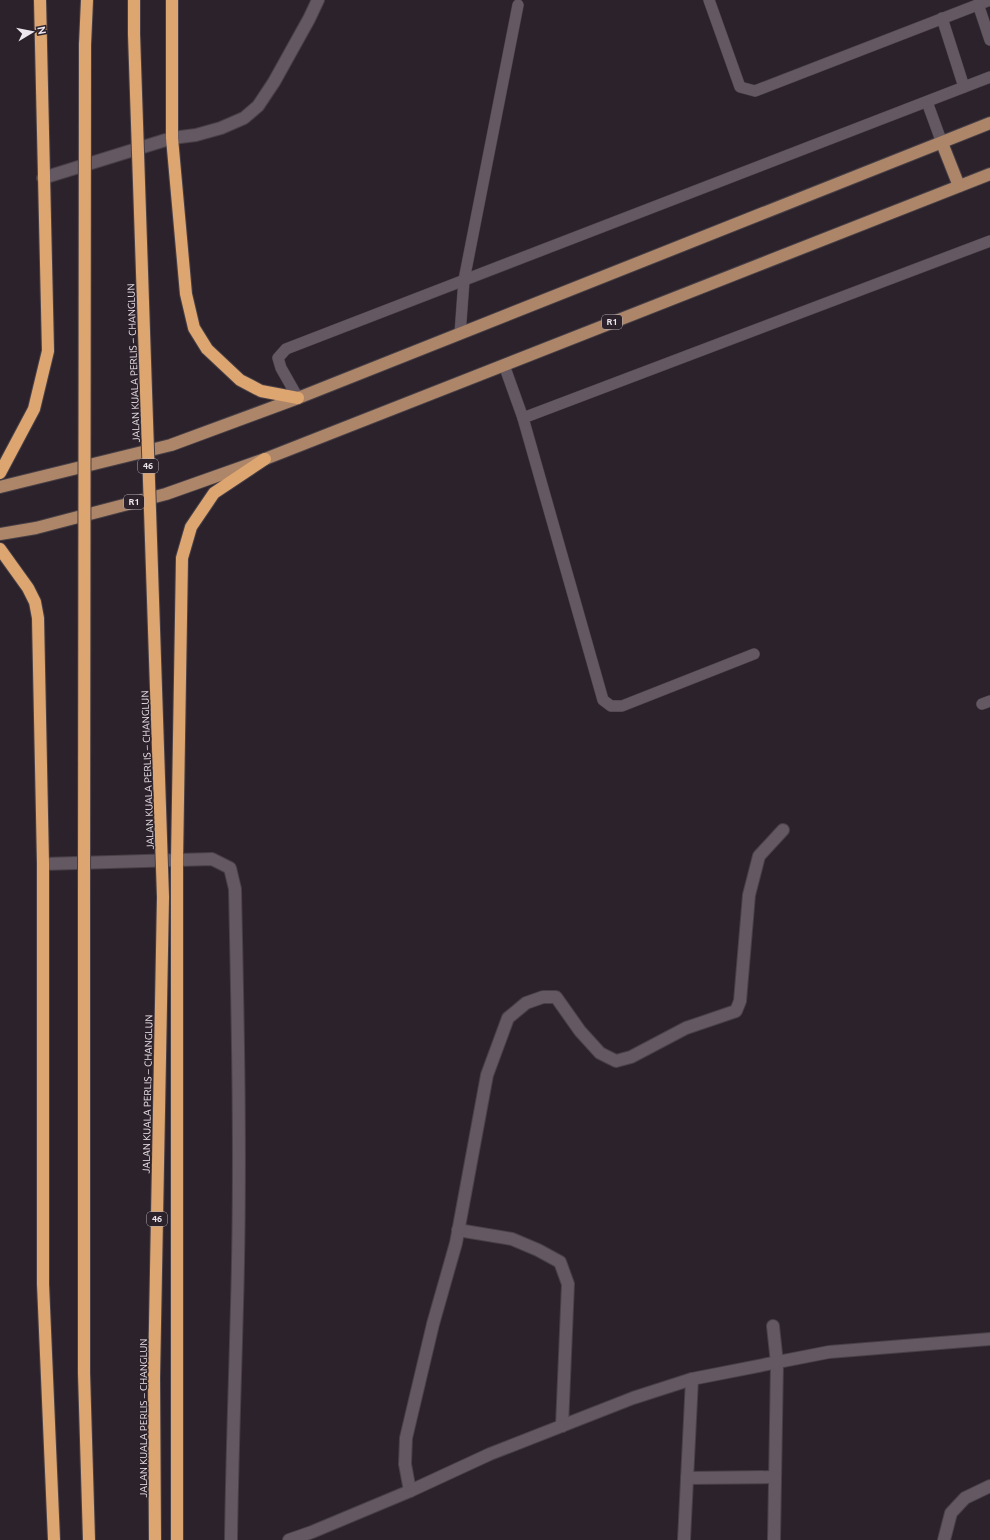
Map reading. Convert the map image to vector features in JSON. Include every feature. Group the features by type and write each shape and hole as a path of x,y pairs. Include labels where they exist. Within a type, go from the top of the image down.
{"highway":[{"path":"0,473 34,409 48,351 40,0"},
{"path":"87,0 85,45 84,1373 89,1540"},
{"name":"JALAN KUALA PERLIS – CHANGLUN","path":"134,0 163,897 154,1378 155,1540"},
{"path":"172,0 172,138 186,294 194,328 207,349 240,380 261,391 298,398"},
{"path":"177,1540 177,860 182,558 191,527 214,493 265,459"},
{"path":"0,549 28,588 35,602 38,618 43,864 43,1284 54,1540"}],"main road":[{"path":"0,487 171,445 298,398 990,123"},
{"path":"942,143 959,186"},
{"name":"R1","path":"0,534 36,528 166,494 265,459 990,174"}],"street":[{"path":"43,178 172,138 196,135 221,128 244,118 258,106 274,82 318,0"},
{"path":"410,1491 405,1464 406,1438 433,1324 458,1230 487,1075 508,1018 526,1003 543,997 556,997 580,1031 600,1053 616,1061 631,1058 686,1028 736,1011 740,1001 749,895 759,856 783,830"},
{"path":"43,864 212,859 230,868 235,889 239,1064 238,1304 232,1440 231,1540"},
{"path":"458,1230 512,1239 538,1250 560,1262 568,1284 562,1426"},
{"path":"773,1326 777,1363 774,1540"},
{"path":"289,1540 312,1532 410,1491 490,1454 633,1398 692,1379 829,1352 990,1339"},
{"path":"684,1540 692,1379"},
{"path":"687,1478 775,1477"},
{"path":"944,1540 951,1513 965,1498 990,1486"}],"lane":[{"path":"709,0 740,87 755,91 990,0"},
{"path":"978,4 990,40"},
{"path":"460,334 464,280 518,5"},
{"path":"942,18 964,87"},
{"path":"298,398 281,368 278,358 286,349 990,77"},
{"path":"927,102 942,143"},
{"path":"523,418 990,241"},
{"path":"504,365 523,418 603,700 611,706 622,706 754,654"}]}
